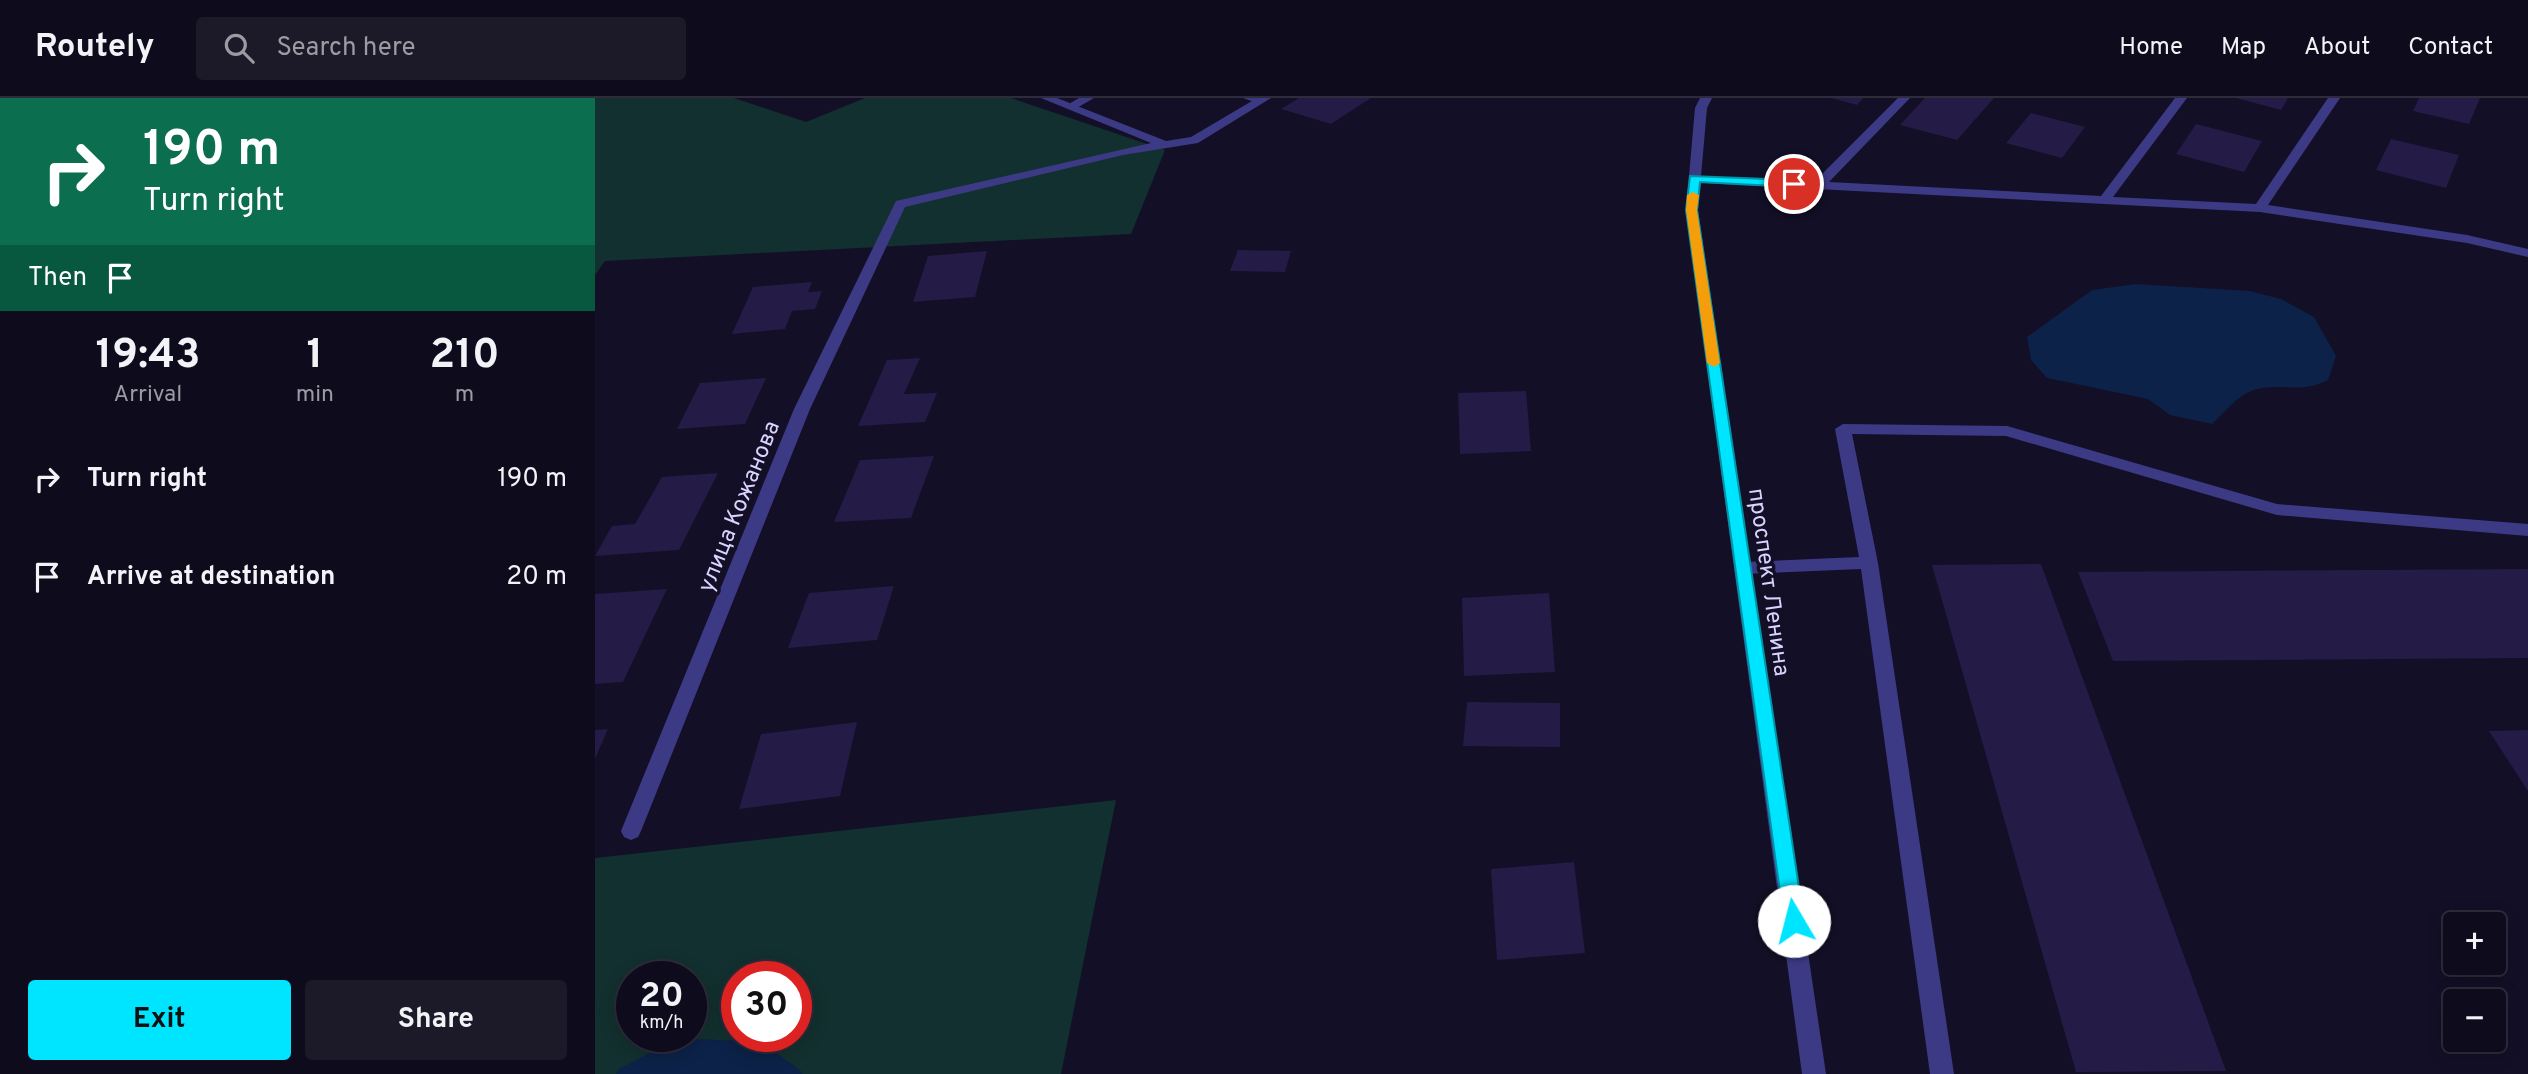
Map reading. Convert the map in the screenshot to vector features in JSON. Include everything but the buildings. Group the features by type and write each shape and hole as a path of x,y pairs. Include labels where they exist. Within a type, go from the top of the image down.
{"street":[{"path":"1047,98 1165,144 1194,140 1258,99"},
{"path":"1071,107 1088,98"},
{"name":"проспект Ленина","path":"1706,98 1701,108 1692,210 1814,1074"},
{"path":"1819,185 1904,98"},
{"path":"2104,200 2181,98"},
{"path":"2260,208 2334,98"},
{"name":"улица Кожанова","path":"631,831 802,409 900,204 1123,151 1165,144"},
{"path":"1694,179 2260,208 2467,239 2528,253"},
{"path":"1942,1074 1869,562 1843,429 2007,431 2277,509 2528,530"},
{"path":"1743,568 1869,562"}],"green space":[{"path":"595,98 734,98 806,122 865,98 1011,98 1165,150 1131,234 605,261 595,275"},
{"path":"1116,800 1061,1074 595,1074 595,858"}],"water":[{"path":"2136,284 2250,291 2281,299 2314,317 2336,356 2328,380 2308,387 2270,387 2251,391 2235,401 2212,424 2170,415 2148,399 2047,378 2031,360 2027,337 2092,290"},
{"path":"707,1039 721,1040 721,1052 775,1052 802,1074 616,1074 619,1069 651,1052 707,1052"}],"slow traffic":[{"path":"1693,195 1692,210 1714,363"}],"route":[{"path":"1794,184 1694,179 1692,210 1794,921"}]}
